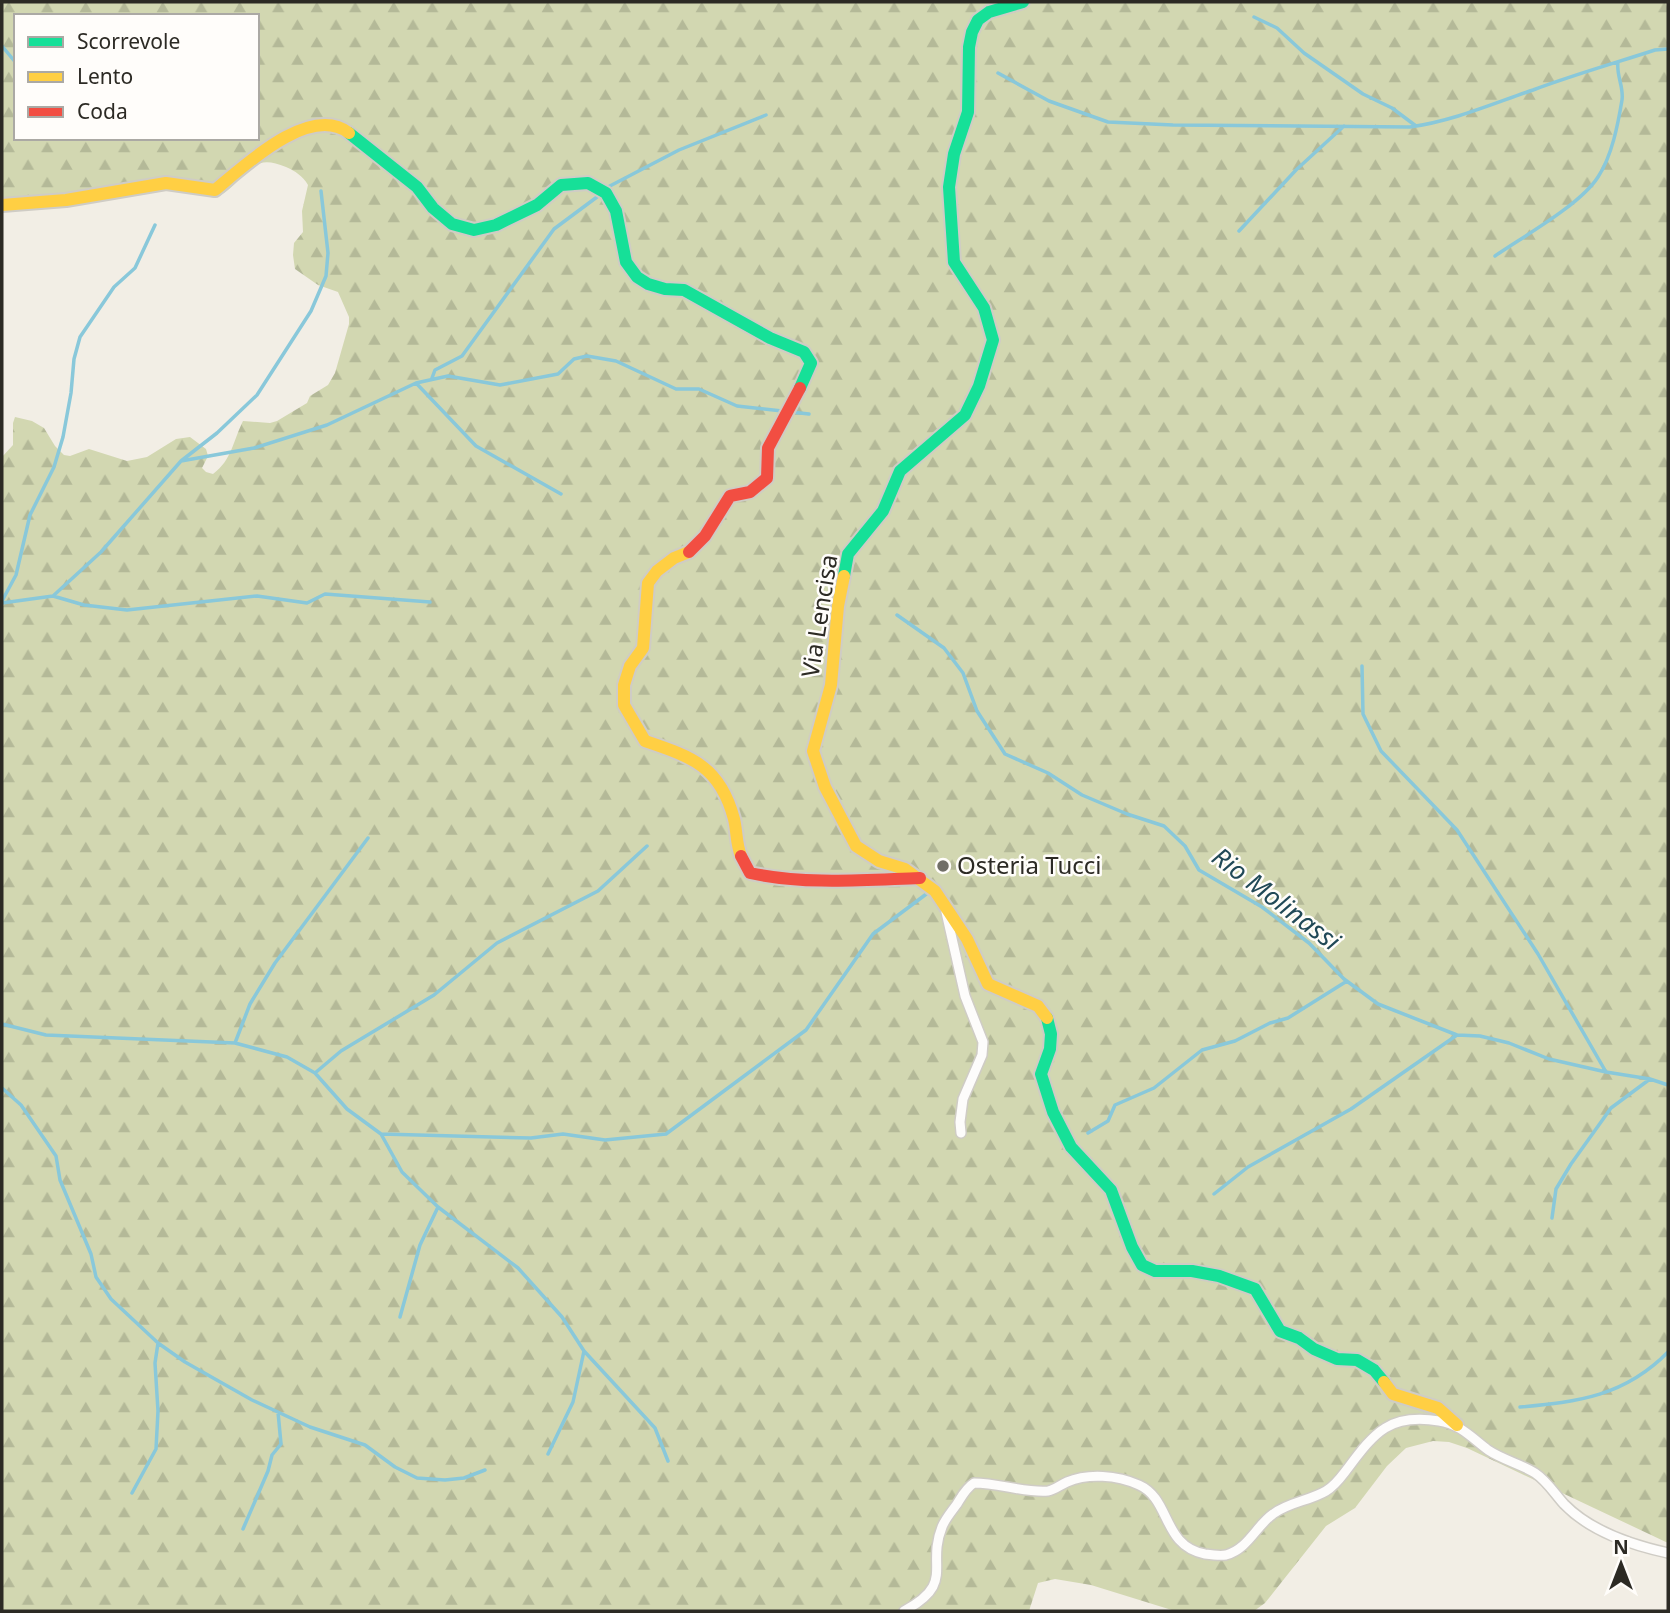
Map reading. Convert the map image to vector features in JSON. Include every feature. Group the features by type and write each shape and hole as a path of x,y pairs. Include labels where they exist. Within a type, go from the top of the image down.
{"street":[{"name":"Via Lencisa","path":"961,1133 963,1099 982,1055 983,1042 965,996 945,906 935,891 920,878 905,869 879,861 856,846 825,787 813,751 831,685 838,606 848,554 883,511 900,471 965,415 979,386 993,340 984,308 954,262 949,187 954,154 968,112 969,47 972,32 978,20 989,12 1023,2"},
{"path":"2,205 66,200 166,183 198,190 215,190 282,138 327,124 344,129 383,159 417,187 433,208 452,225 474,230 496,225 537,205 561,185 588,183 606,193 616,211 626,262 636,277 665,289 684,290 770,338 804,352 811,363 768,448 767,478 750,492 730,496 694,551 657,571 648,583 643,648 630,666 624,685 624,705 645,741 689,755 706,769 723,790 734,819 739,853 750,873 771,879 801,880 920,878"},
{"path":"945,906 967,939 988,984 1038,1006 1048,1019 1051,1041 1041,1074 1053,1112 1071,1147 1111,1190 1132,1247 1143,1265 1155,1271 1192,1271 1219,1276 1255,1289 1280,1331 1337,1359 1357,1360 1374,1370 1393,1394 1438,1408 1506,1461 1536,1474 1565,1505 1593,1526 1637,1546 1668,1553"},
{"path":"904,1611 929,1595 938,1569 937,1546 942,1526 965,1491 974,1483 1052,1491 1064,1483 1088,1476 1107,1476 1128,1481 1154,1494 1168,1525 1183,1544 1196,1552 1224,1556 1240,1549 1272,1514 1325,1492 1338,1482 1374,1434 1387,1426 1424,1419 1457,1425"}],"green space":[{"path":"2,2 1668,2 1668,1543 1467,1448 1449,1442 1433,1441 1406,1448 1387,1466 1355,1508 1326,1526 1265,1603 1254,1611 1175,1611 1091,1585 1055,1579 1038,1583 1029,1611 2,1611 2,457 13,445 15,417 32,421 44,428 55,446 64,455 70,456 89,449 127,461 147,457 176,439 190,437 206,449 208,456 202,468 213,474 228,456 243,421 277,421 307,403 310,396 328,385 335,373 349,324 349,317 338,292 318,285 295,269 294,243 303,232 302,211 308,185 298,174 286,167 273,163 254,166 233,186 215,198 172,188 63,206 2,203"}],"waterway":[{"path":"1254,17 1277,28 1304,53 1363,94 1392,108 1416,126"},
{"path":"2,46 14,61"},
{"path":"998,73 1049,101 1108,122 1410,127 1457,116 1594,69 1655,50 1668,49"},
{"path":"1495,256 1565,209 1590,188 1598,177 1611,150 1620,109 1622,95 1618,62"},
{"path":"606,188 679,150 766,115"},
{"path":"1239,231 1296,170 1344,126"},
{"path":"53,596 101,552 181,461 217,433 257,395 311,311 326,276 328,253 321,191"},
{"path":"432,378 435,370 462,356 554,229 601,194"},
{"path":"2,601 16,575 30,515 54,467 63,437 74,359 80,337 114,287 135,268 155,225"},
{"path":"181,461 254,448 327,425 416,383 448,376 500,385 558,374 574,359 587,356 616,361 676,389 699,389 737,406 809,414"},
{"path":"416,383 476,446 561,494"},
{"path":"2,603 53,596 84,605 127,610 257,596 307,603 325,594 430,602"},
{"name":"Rio Molinassi","path":"897,615 944,648 963,673 977,711 1005,754 1048,773 1082,795 1164,826 1185,846 1199,870 1262,907 1309,943 1344,979 1378,1004 1457,1035 1480,1036 1509,1043 1549,1059 1668,1085"},
{"path":"1362,666 1363,714 1381,751 1457,830 1538,954 1606,1072"},
{"path":"235,1043 250,1004 275,963 368,838"},
{"path":"315,1073 341,1051 434,995 497,943 598,891 647,846"},
{"path":"381,1134 531,1138 563,1134 605,1140 666,1134 806,1030 873,934 929,892"},
{"path":"1088,1133 1108,1121 1115,1105 1154,1088 1202,1050 1235,1041 1270,1023 1288,1018 1347,981"},
{"path":"2,1024 46,1035 235,1043 287,1057 315,1073 347,1109 381,1134 402,1172 438,1207 518,1268 562,1317 584,1351 655,1428 668,1461"},
{"path":"1214,1194 1248,1167 1351,1109 1457,1035"},
{"path":"1552,1218 1556,1189 1571,1164 1611,1108 1650,1079"},
{"path":"2,1088 21,1105 56,1156 60,1180 91,1254 96,1277 111,1299 158,1343 185,1362 252,1400 310,1427 365,1445 395,1467 417,1478 464,1478 485,1470"},
{"path":"400,1317 420,1245 438,1207"},
{"path":"132,1493 156,1449 158,1411 155,1363 158,1343"},
{"path":"548,1454 573,1402 584,1351"},
{"path":"1520,1407 1600,1394 1635,1378 1668,1352"},
{"path":"243,1529 268,1471 272,1455 281,1444 278,1412"}],"traffic: fast":[{"path":"844,576 848,554 883,511 900,471 965,415 979,386 993,340 984,308 954,262 949,187 954,154 968,112 969,47 972,32 978,20 989,12 1023,2"},
{"path":"349,133 417,187 433,208 452,224 474,230 496,225 537,205 561,185 588,183 606,193 616,211 626,262 637,277 648,284 665,289 684,290 770,338 804,352 811,363 800,388"},
{"path":"1047,1018 1051,1034 1050,1049 1041,1074 1053,1112 1071,1147 1111,1190 1132,1247 1142,1265 1155,1271 1192,1271 1219,1276 1255,1289 1280,1331 1337,1359 1357,1360 1374,1370 1384,1382"}],"traffic: slow":[{"path":"2,205 66,200 166,183 215,190 278,141 297,132 316,126 333,126 349,133"},
{"path":"689,552 674,558 657,571 648,583 643,648 630,666 624,685 624,705 645,741 677,752 712,775 728,801 741,856"},
{"path":"844,576 838,606 831,685 813,751 825,787 856,846 879,861 905,869 935,891 967,939 988,984 1038,1006 1047,1018"},
{"path":"1384,1382 1393,1394 1438,1408 1457,1425"}],"traffic: jam":[{"path":"689,552 705,536 730,496 750,492 767,478 768,448 800,388"},
{"path":"741,856 750,873 771,877 835,881 920,878"}],"place":[{"name":"Osteria Tucci","path":"943,866"}]}
